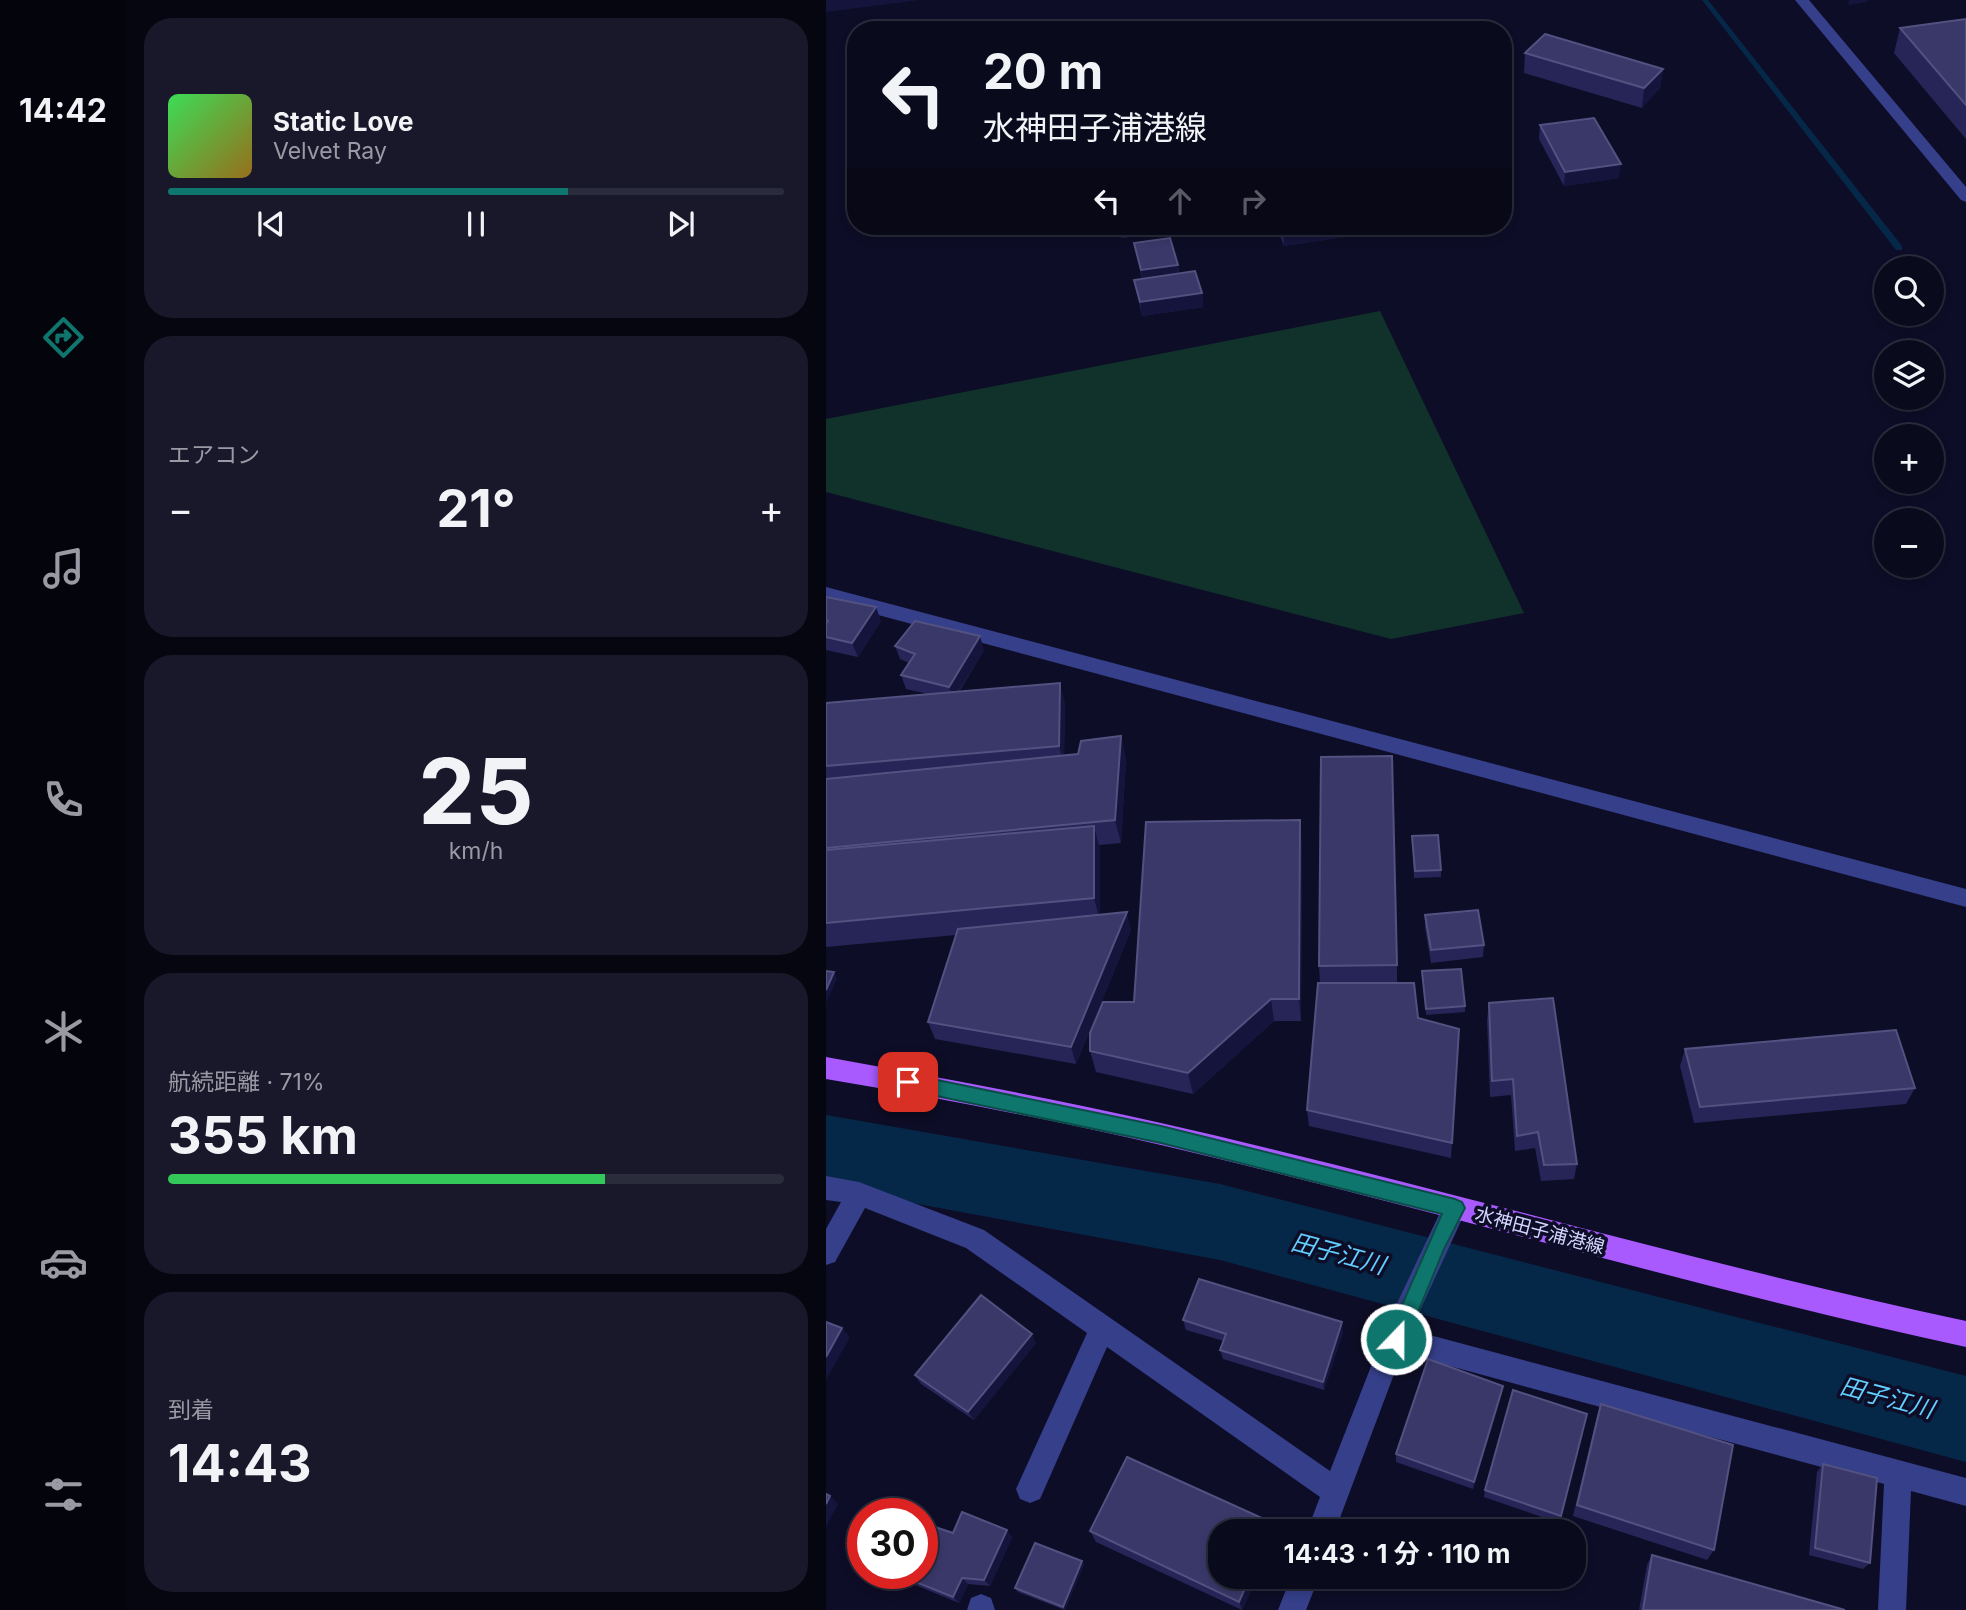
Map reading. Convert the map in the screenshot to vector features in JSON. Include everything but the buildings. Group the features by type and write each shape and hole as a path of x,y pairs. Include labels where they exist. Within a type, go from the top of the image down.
{"main road":[{"name":"水神田子浦港線","path":"826,1068 908,1082 1161,1134 1839,1308 1966,1334"}],"street":[{"path":"1802,0 1966,197"},
{"path":"826,594 1966,898"},
{"path":"826,1188 859,1194 975,1239 1336,1492"},
{"path":"826,1253 859,1194"},
{"path":"1326,1519 1400,1330 1436,1244 1455,1208"},
{"path":"1030,1489 1102,1329"},
{"path":"1400,1330 1966,1492"},
{"path":"1892,1610 1899,1474"},
{"path":"1298,1609 1302,1589"}],"green space":[{"path":"1380,311 1524,613 1391,639 826,492 826,419"}],"waterway":[{"path":"1705,0 1899,248"},
{"name":"田子江川","path":"826,1151 1220,1222 1966,1419"}],"route":[{"path":"908,1082 1161,1134 1455,1208 1436,1244 1396,1339"}]}
